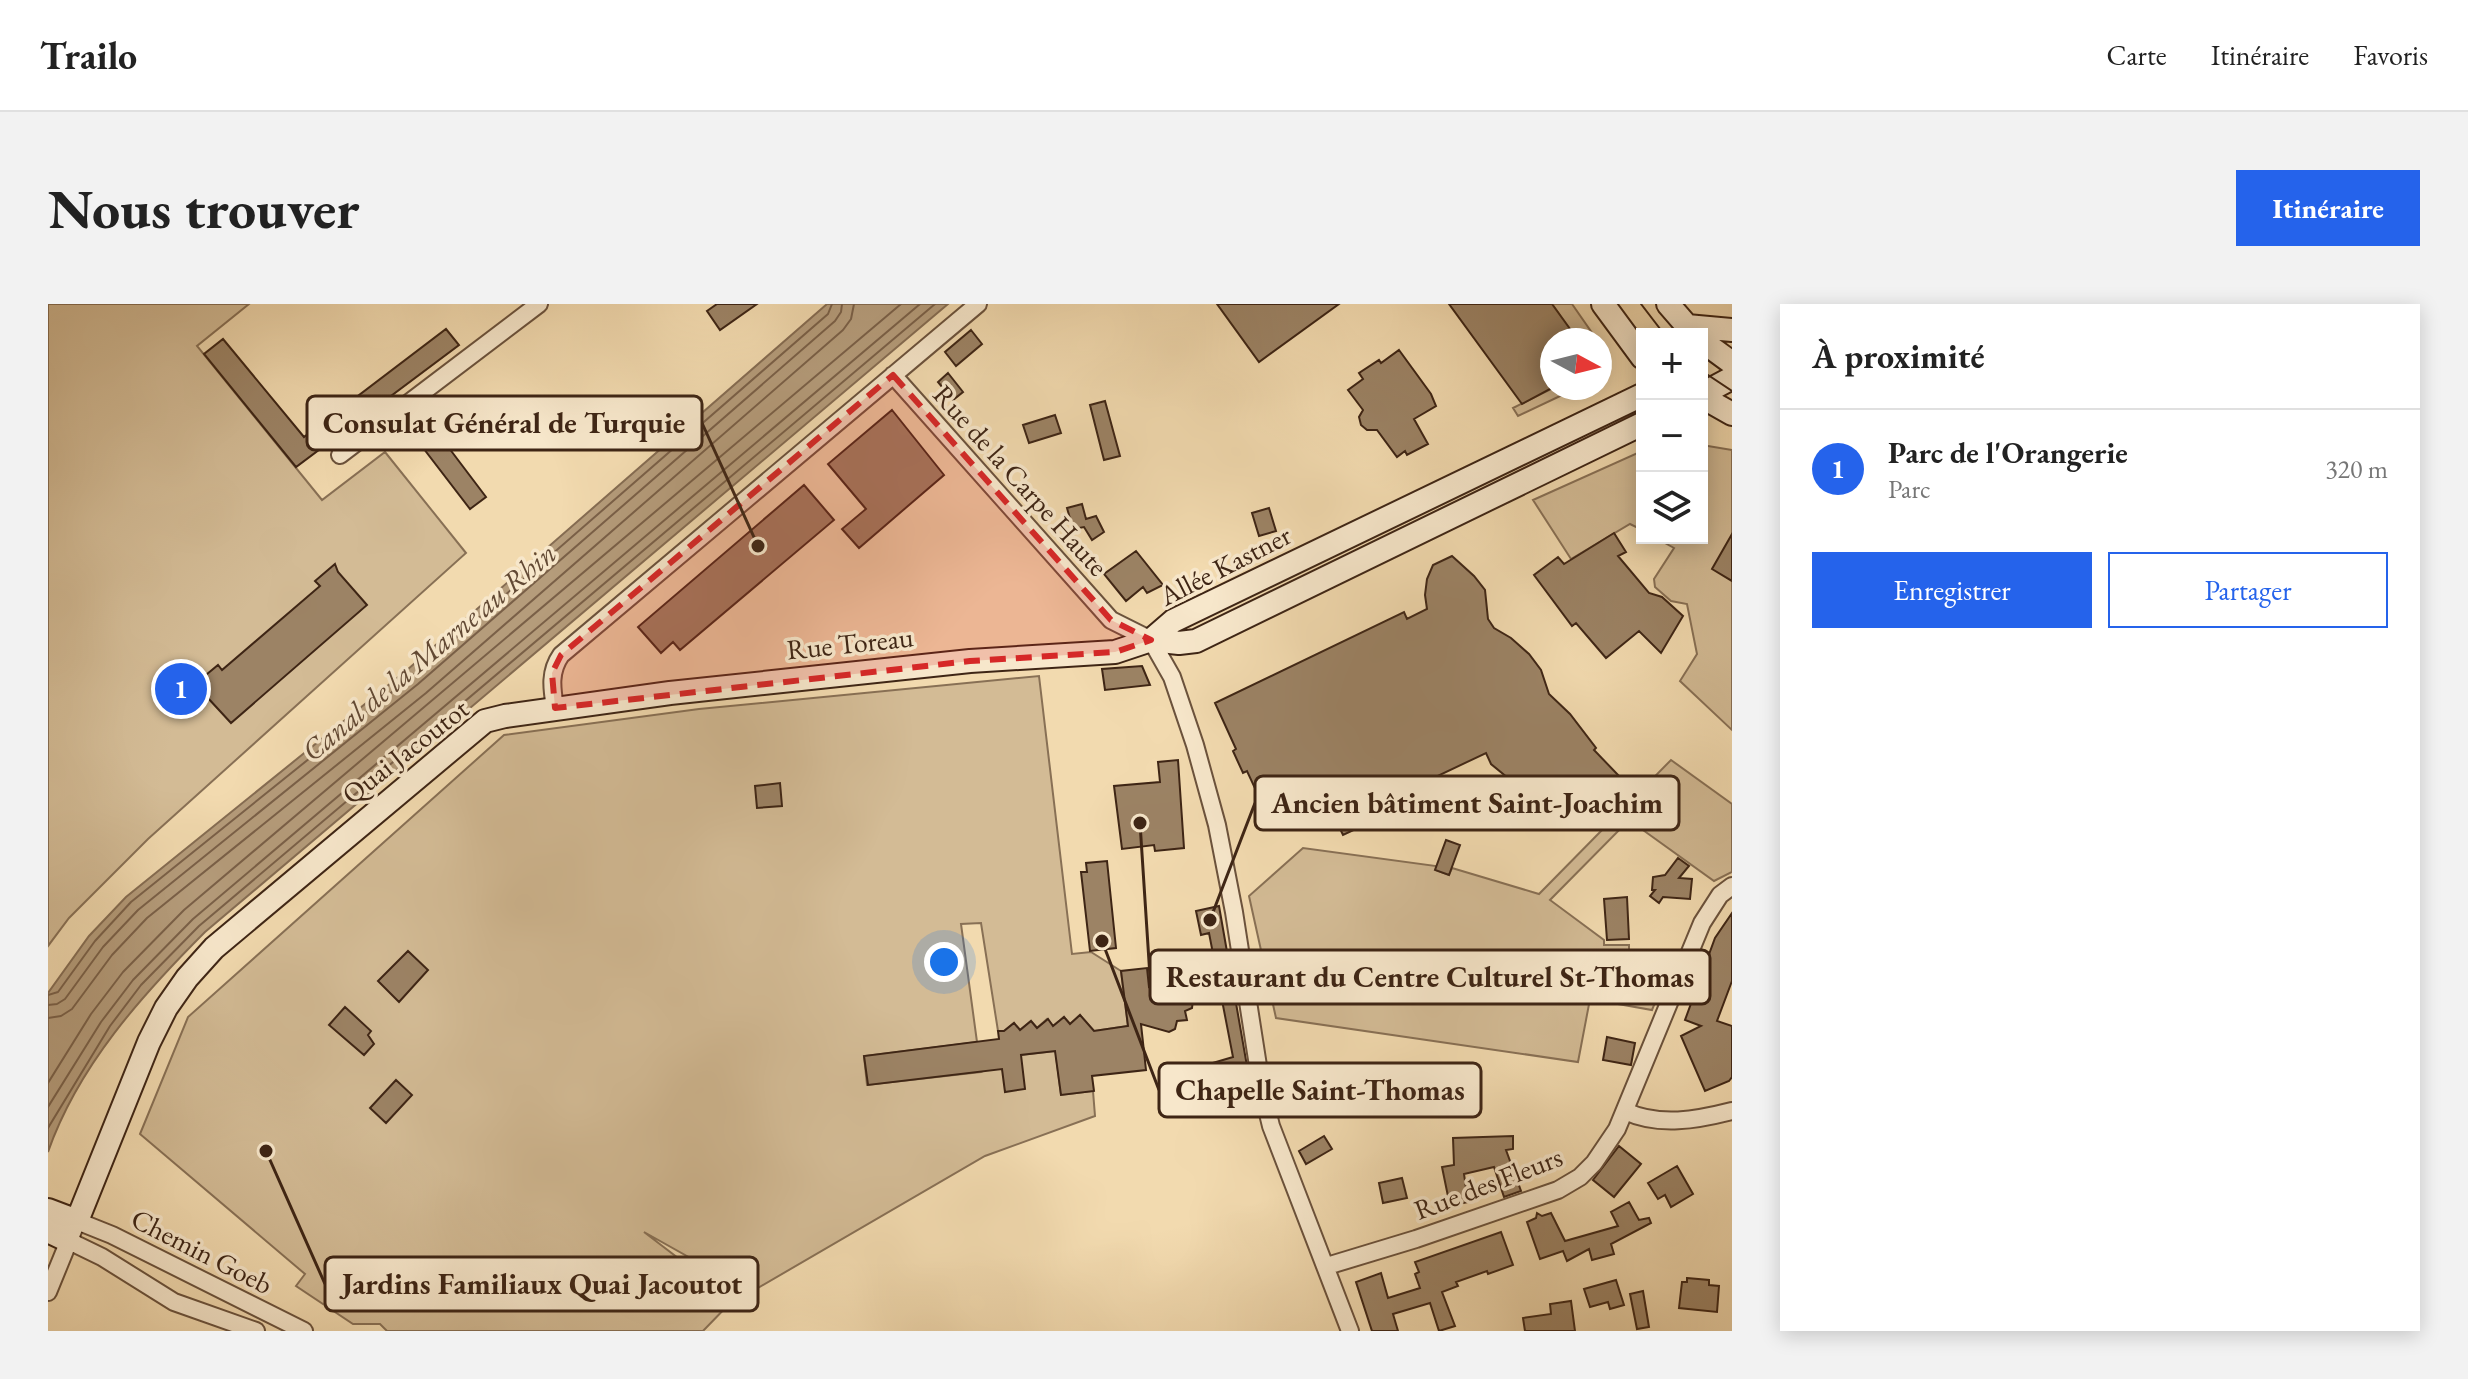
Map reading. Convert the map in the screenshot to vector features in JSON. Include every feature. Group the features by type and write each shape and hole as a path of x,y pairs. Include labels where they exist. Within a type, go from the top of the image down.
{"main road":[{"path":"1603,304 1636,349"},
{"path":"1668,304 1689,328"},
{"path":"1708,333 1732,330"},
{"path":"1708,345 1730,363"},
{"path":"1708,366 1730,363"},
{"path":"1708,389 1730,363"},
{"name":"Allée Kastner","path":"1151,640 1173,621 1636,398"},
{"path":"1708,400 1732,414"},
{"name":"Allée Kastner","path":"1151,640 1196,641 1636,427"},
{"path":"1258,580 1272,605"},
{"name":"Rue Toreau","path":"555,708 970,661 1115,652 1151,640"},
{"name":"Quai Jacoutot","path":"73,1231 149,1042 166,1008 214,948 485,721 555,708"},
{"path":"49,1217 73,1231"}],"street":[{"path":"340,455 539,304"},
{"path":"555,708 552,673 561,655 978,304"},
{"name":"Rue de la Carpe Haute","path":"893,375 1111,620 1151,640"},
{"path":"1151,640 1172,677 1217,825 1261,1085 1271,1126 1350,1331"},
{"name":"Rue des Fleurs","path":"1327,1266 1416,1239 1570,1185 1600,1155 1625,1111 1702,923 1720,895 1732,886"},
{"path":"1625,1111 1651,1121 1671,1121 1732,1111"},
{"name":"Quai Jacoutot","path":"48,1292 73,1231"},
{"name":"Chemin Goeb","path":"73,1231 102,1257 174,1302 256,1331"},
{"name":"Chemin Goeb","path":"73,1231 112,1235 304,1331"}],"highlighted area":[{"path":"893,375 1111,620 1151,640 1115,652 970,661 555,708 552,673 561,655"}],"shaded area":[{"path":"48,304 249,304 197,346 322,500 385,452 466,553 148,839 69,918 48,946"},
{"path":"1552,304 1572,304 1589,328 1569,328"},
{"path":"1540,394 1540,400 1552,400 1518,416 1513,408"},
{"path":"1708,446 1732,450 1732,730 1680,681 1697,654 1687,604 1671,601 1655,587 1654,579 1674,548 1667,544 1708,544"},
{"path":"1636,454 1636,527 1630,524 1571,559 1533,500"},
{"path":"1039,676 1072,954 1091,952 1121,971 1128,1026 1094,1031 1080,1015 1070,1024 1064,1017 1053,1026 1047,1019 1037,1028 1031,1021 1020,1030 1014,1023 1004,1031 998,1031 981,923 961,924 977,1042 864,1056 867,1085 981,1072 1019,1055 1065,1050 1056,1056 1061,1095 1093,1091 1095,1116 985,1156 751,1292 644,1232 733,1300 703,1331 387,1331 380,1324 353,1324 296,1286 305,1274 140,1134 188,1017 504,735 699,709"},
{"path":"1671,760 1732,804 1732,872 1714,881 1629,820 1550,900 1604,940 1604,945 1629,945 1629,953 1674,956 1652,1010 1590,999 1578,1062 1276,1018 1249,896 1303,848 1436,866 1436,870 1449,875 1452,868 1539,894"}],"water":[{"name":"Canal de la Marne au Rhin","path":"827,304 948,304 205,932 158,981 94,1061 76,1090 48,1152 48,993 89,936 126,897 407,670"}],"building":[{"path":"717,304 757,304 720,330 707,311"},
{"path":"1217,304 1339,304 1259,362"},
{"path":"1449,304 1552,304 1569,328 1540,328 1540,394 1522,404"},
{"path":"446,329 459,345 296,467 204,354 223,339 304,437 324,421 322,417 335,407 338,411"},
{"path":"971,330 982,344 956,366 945,352"},
{"path":"1399,350 1431,394 1436,406 1414,419 1428,444 1407,455 1405,451 1397,457 1377,430 1367,430 1361,425 1359,417 1363,410 1348,390 1363,379 1359,373"},
{"path":"948,373 963,392 953,400 938,382"},
{"path":"1105,401 1120,456 1104,460 1090,405"},
{"path":"892,410 944,475 859,548 842,529 866,509 828,464"},
{"path":"421,411 486,497 470,509 404,423"},
{"path":"1055,415 1061,433 1029,443 1023,425"},
{"path":"804,485 834,520 680,650 673,642 661,653 638,627"},
{"path":"1082,504 1086,519 1096,516 1104,532 1092,540 1084,527 1073,529 1067,508"},
{"path":"1269,508 1276,531 1259,536 1252,513"},
{"path":"1614,533 1626,552 1618,556 1649,593 1662,597 1683,616 1661,653 1639,631 1606,658 1576,623 1572,626 1534,575 1558,557 1564,564"},
{"path":"1732,534 1732,581 1712,569"},
{"path":"1136,551 1163,585 1147,593 1143,587 1126,601 1104,574"},
{"path":"1452,556 1485,590 1488,619 1494,628 1529,654 1541,670 1549,694 1570,714 1596,748 1594,750 1620,777 1571,823 1549,806 1547,810 1491,764 1486,753 1366,810 1371,822 1343,835 1320,787 1266,812 1247,771 1243,773 1233,751 1236,749 1215,703 1404,612 1407,619 1427,609 1427,579 1433,565"},
{"path":"335,564 338,572 367,605 231,723 195,684 218,665 222,670 320,586 315,581"},
{"path":"1142,666 1150,685 1105,690 1102,669"},
{"path":"1178,760 1184,848 1155,851 1154,845 1122,849 1114,786 1160,782 1158,762"},
{"path":"780,783 782,806 757,808 755,786"},
{"path":"1446,840 1460,845 1449,875 1435,870"},
{"path":"1678,858 1689,866 1679,878 1692,879 1690,899 1663,897 1659,903 1650,896 1655,890 1652,890 1653,877 1665,875"},
{"path":"1107,861 1116,948 1090,951 1081,872 1087,872 1086,863"},
{"path":"1627,897 1629,939 1607,940 1604,899"},
{"path":"1219,906 1247,1066 1166,1091 1162,1078 1233,1057 1209,933 1201,935 1196,911"},
{"path":"1732,913 1732,981 1717,1021 1732,1026 1732,1077 1705,1091 1681,1036 1701,1026 1685,1020 1715,938"},
{"path":"408,951 428,970 399,1002 378,981"},
{"path":"1147,968 1149,987 1182,982 1183,992 1190,994 1193,1000 1192,1008 1185,1011 1187,1020 1177,1021 1175,1029 1169,1032 1141,1024 1146,1070 1092,1076 1094,1091 1061,1095 1055,1051 1021,1055 1025,1089 1005,1092 1002,1069 868,1085 864,1056 999,1039 998,1031 1004,1031 1014,1023 1020,1030 1031,1021 1037,1028 1048,1019 1053,1026 1064,1017 1070,1024 1080,1015 1094,1031 1128,1026 1121,971"},
{"path":"345,1007 371,1031 368,1035 374,1044 364,1055 329,1025"},
{"path":"1607,1037 1635,1043 1631,1065 1603,1060"},
{"path":"396,1080 412,1095 386,1123 370,1108"},
{"path":"1324,1136 1332,1149 1306,1164 1299,1151"},
{"path":"1513,1136 1513,1149 1506,1150 1521,1191 1504,1197 1494,1167 1464,1174 1468,1202 1450,1206 1442,1167 1454,1165 1453,1138"},
{"path":"1619,1146 1641,1164 1614,1197 1593,1180"},
{"path":"1677,1166 1693,1194 1671,1207 1665,1195 1658,1199 1648,1183"},
{"path":"1402,1178 1407,1198 1383,1203 1379,1183"},
{"path":"1629,1202 1639,1220 1649,1218 1651,1223 1611,1244 1614,1254 1592,1260 1589,1249 1567,1261 1563,1251 1540,1259 1527,1222 1536,1218 1537,1213 1542,1216 1551,1213 1565,1241 1618,1226 1611,1212"},
{"path":"1501,1232 1513,1265 1456,1282 1458,1286 1442,1292 1455,1326 1439,1331 1430,1303 1393,1314 1398,1331 1372,1331 1356,1282 1381,1273 1388,1298 1420,1288 1415,1262"},
{"path":"1687,1278 1709,1280 1709,1285 1719,1286 1717,1312 1679,1308 1682,1282 1687,1282"},
{"path":"1616,1280 1624,1305 1610,1309 1608,1302 1590,1307 1584,1289"},
{"path":"1643,1291 1649,1327 1637,1329 1630,1294"},
{"path":"1571,1301 1575,1331 1525,1331 1523,1318 1551,1314 1550,1304"}],"tram line":[{"path":"1641,304 1659,328"},
{"path":"1708,375 1732,391"}],"place":[{"name":"Consulat Général de Turquie","path":"758,546"},
{"name":"Parc de l'Orangerie","path":"181,689"},
{"name":"Restaurant du Centre Culturel St-Thomas","path":"1140,823"},
{"name":"Ancien bâtiment Saint-Joachim","path":"1210,920"},
{"name":"Chapelle Saint-Thomas","path":"1102,941"},
{"name":"Jardins Familiaux Quai Jacoutot","path":"266,1151"}]}
